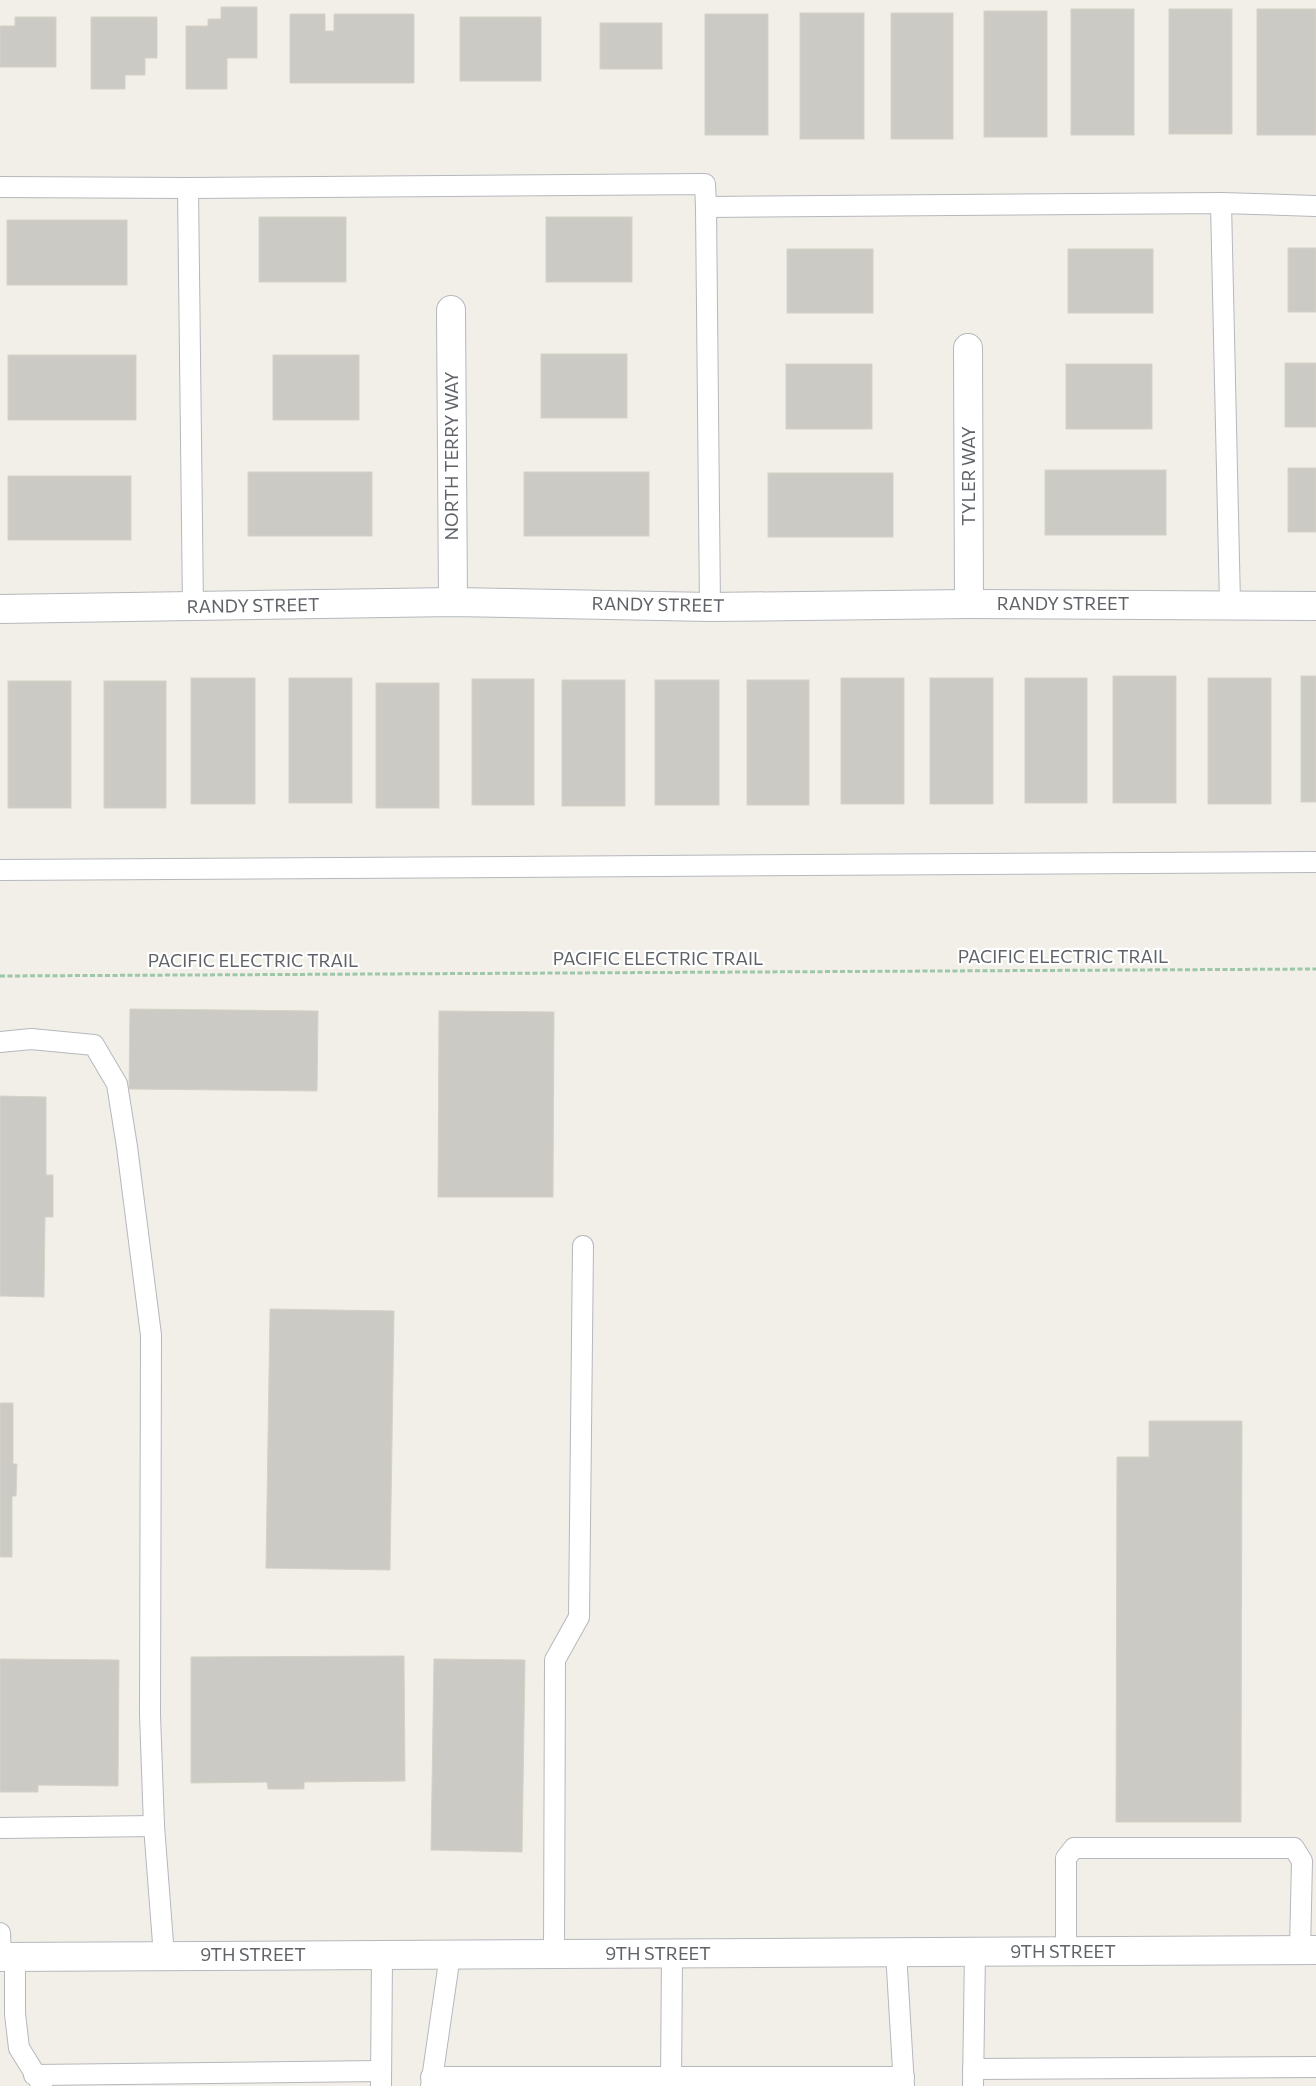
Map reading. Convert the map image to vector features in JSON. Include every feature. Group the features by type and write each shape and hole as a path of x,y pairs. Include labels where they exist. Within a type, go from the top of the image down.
{"street":[{"name":"NORTH TERRY WAY","path":"451,310 453,602"},
{"name":"TYLER WAY","path":"968,348 970,604"},
{"name":"RANDY STREET","path":"0,609 453,602 710,607 970,604 1230,604 1316,606"},
{"name":"9TH STREET","path":"4,1951 164,1956 1308,1950"}],"lane":[{"path":"0,187 188,188 705,184 710,607"},
{"path":"188,188 193,607"},
{"path":"706,207 1221,204 1316,206"},
{"path":"1221,204 1230,604"},
{"path":"0,870 1316,862"},
{"path":"0,1042 31,1039 94,1045 117,1084 151,1335 150,1715 154,1826 164,1956"},
{"path":"554,1954 555,1660 579,1617 582,1246"},
{"path":"0,1828 154,1826"},
{"path":"1066,1952 1066,1858 1074,1848 1294,1848 1302,1861 1308,1950"},
{"path":"4,1951 19,2048 38,2080 381,2078 382,1955"},
{"path":"450,1955 431,2081 904,2082 896,1952"},
{"path":"975,1952 973,2078 1316,2067"},
{"path":"671,2082 672,1954"}],"path":[{"name":"PACIFIC ELECTRIC TRAIL","path":"0,976 1316,969"}],"building":[{"path":"221,7 257,7 257,58 227,58 227,89 186,89 186,26 208,26 208,19 221,19"},
{"path":"1071,9 1134,9 1134,135 1071,135"},
{"path":"1169,9 1232,9 1232,134 1169,134"},
{"path":"1257,9 1316,9 1316,135 1257,135"},
{"path":"984,11 1047,11 1047,137 984,137"},
{"path":"800,13 864,13 864,139 800,139"},
{"path":"891,13 953,13 953,139 891,139"},
{"path":"290,14 325,14 325,31 334,31 334,14 414,14 414,83 290,83"},
{"path":"705,14 768,14 768,135 705,135"},
{"path":"15,17 56,17 56,67 0,67 0,26 15,26"},
{"path":"91,17 157,17 157,58 145,58 145,75 125,75 125,89 91,89"},
{"path":"460,17 541,17 541,81 460,81"},
{"path":"600,23 662,23 662,69 600,69"},
{"path":"259,217 346,217 346,282 259,282"},
{"path":"546,217 632,217 632,282 546,282"},
{"path":"7,220 127,220 127,285 7,285"},
{"path":"1288,248 1316,248 1316,312 1288,312"},
{"path":"787,249 873,249 873,313 787,313"},
{"path":"1068,249 1153,249 1153,313 1068,313"},
{"path":"541,354 627,354 627,418 541,418"},
{"path":"8,355 136,355 136,420 8,420"},
{"path":"273,355 359,355 359,420 273,420"},
{"path":"1285,363 1316,363 1316,427 1285,427"},
{"path":"786,364 872,364 872,429 786,429"},
{"path":"1066,364 1152,364 1152,429 1066,429"},
{"path":"1288,468 1316,468 1316,532 1288,532"},
{"path":"1045,470 1166,470 1166,535 1045,535"},
{"path":"248,472 372,472 372,536 248,536"},
{"path":"524,472 649,472 649,536 524,536"},
{"path":"768,473 893,473 893,537 768,537"},
{"path":"8,476 131,476 131,540 8,540"},
{"path":"1113,676 1176,676 1176,803 1113,803"},
{"path":"1301,676 1316,676 1316,802 1301,802"},
{"path":"191,678 255,678 255,804 191,804"},
{"path":"289,678 352,678 352,803 289,803"},
{"path":"841,678 904,678 904,804 841,804"},
{"path":"930,678 993,678 993,804 930,804"},
{"path":"1025,678 1087,678 1087,803 1025,803"},
{"path":"1208,678 1271,678 1271,804 1208,804"},
{"path":"472,679 534,679 534,805 472,805"},
{"path":"562,680 625,680 625,806 562,806"},
{"path":"655,680 719,680 719,805 655,805"},
{"path":"747,680 809,680 809,805 747,805"},
{"path":"8,681 71,681 71,808 8,808"},
{"path":"104,681 166,681 166,808 104,808"},
{"path":"376,683 439,683 439,808 376,808"},
{"path":"130,1009 318,1011 317,1091 129,1089"},
{"path":"439,1011 554,1012 553,1197 438,1197"},
{"path":"0,1096 46,1097 46,1175 53,1175 53,1217 45,1217 44,1297 0,1296"},
{"path":"270,1309 394,1311 390,1570 266,1568"},
{"path":"0,1403 13,1403 13,1464 17,1464 16,1496 12,1496 12,1557 0,1557"},
{"path":"1149,1421 1242,1421 1241,1822 1116,1822 1117,1457 1149,1457"},
{"path":"404,1656 405,1781 304,1782 304,1789 268,1789 267,1782 191,1783 191,1657"},
{"path":"0,1659 119,1660 118,1786 38,1785 38,1792 0,1792"},
{"path":"434,1659 525,1660 522,1852 431,1850"}]}
